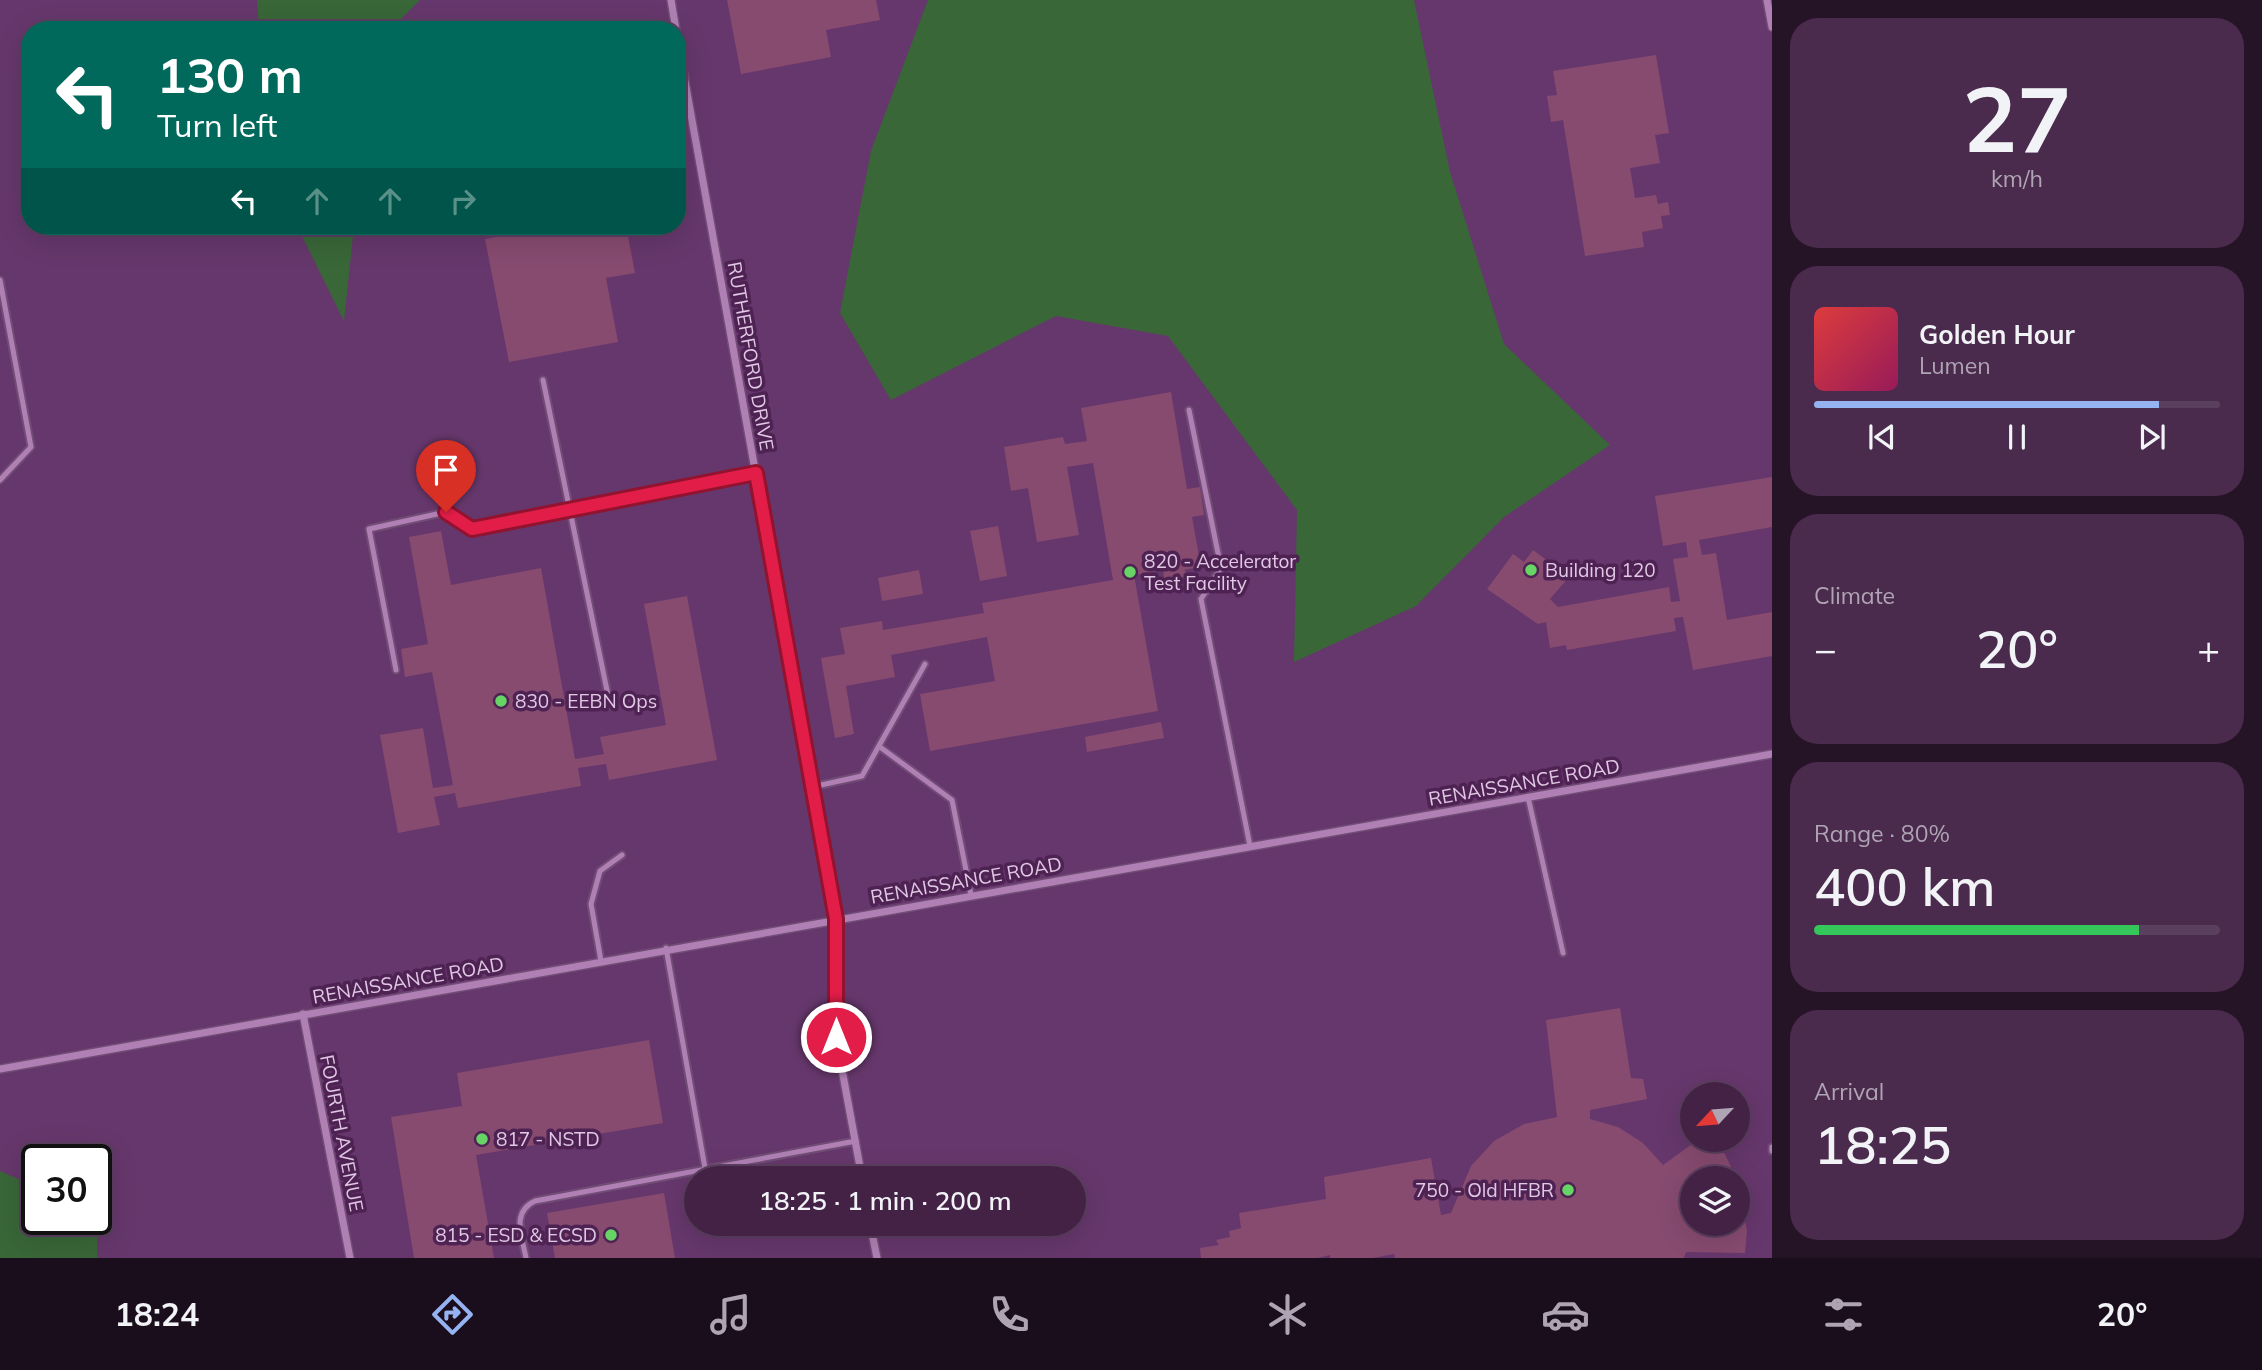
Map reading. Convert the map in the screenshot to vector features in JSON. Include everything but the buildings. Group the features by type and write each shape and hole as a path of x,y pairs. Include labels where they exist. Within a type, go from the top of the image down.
{"street":[{"path":"671,0 674,21"},
{"path":"1767,0 1772,27"},
{"name":"RUTHERFORD DRIVE","path":"686,87 836,919 836,1037 860,1166"},
{"name":"RENAISSANCE ROAD","path":"0,1069 666,948 1772,754"},
{"name":"FOURTH AVENUE","path":"303,1014 349,1258"},
{"path":"873,1236 877,1258"}],"lane":[{"path":"0,280 31,447 0,480"},
{"path":"543,380 610,705"},
{"path":"1189,410 1221,568 1201,599 1250,846"},
{"path":"396,670 369,529 446,512 472,529 756,473"},
{"path":"812,787 862,776 925,664"},
{"path":"880,747 952,800 971,895"},
{"path":"1528,797 1563,953"},
{"path":"601,961 591,904 600,871 622,855"},
{"path":"666,948 705,1166"},
{"path":"716,1166 856,1141"},
{"path":"526,1258 519,1217 524,1206 535,1201 684,1172"}],"shaded area":[{"path":"0,0 1772,0 1772,1258 0,1258"}],"green space":[{"path":"257,0 420,0 399,21 258,21"},
{"path":"928,0 1414,0 1450,172 1504,344 1610,445 1504,517 1416,606 1294,662 1297,510 1168,336 1056,316 891,400 840,313 871,151"},
{"path":"301,235 353,235 344,321"},
{"path":"0,1171 21,1180 21,1235 97,1235 97,1258 0,1258"}],"place":[{"name":"Building 120","path":"1531,570"},
{"name":"820 - Accelerator Test Facility","path":"1130,572"},
{"name":"830 - EEBN Ops","path":"501,701"},
{"name":"817 - NSTD","path":"482,1139"},
{"name":"750 - Old HFBR","path":"1568,1190"},
{"name":"815 - ESD & ECSD","path":"611,1235"}],"route":[{"path":"446,512 472,529 756,473 836,919 836,1037"}]}
